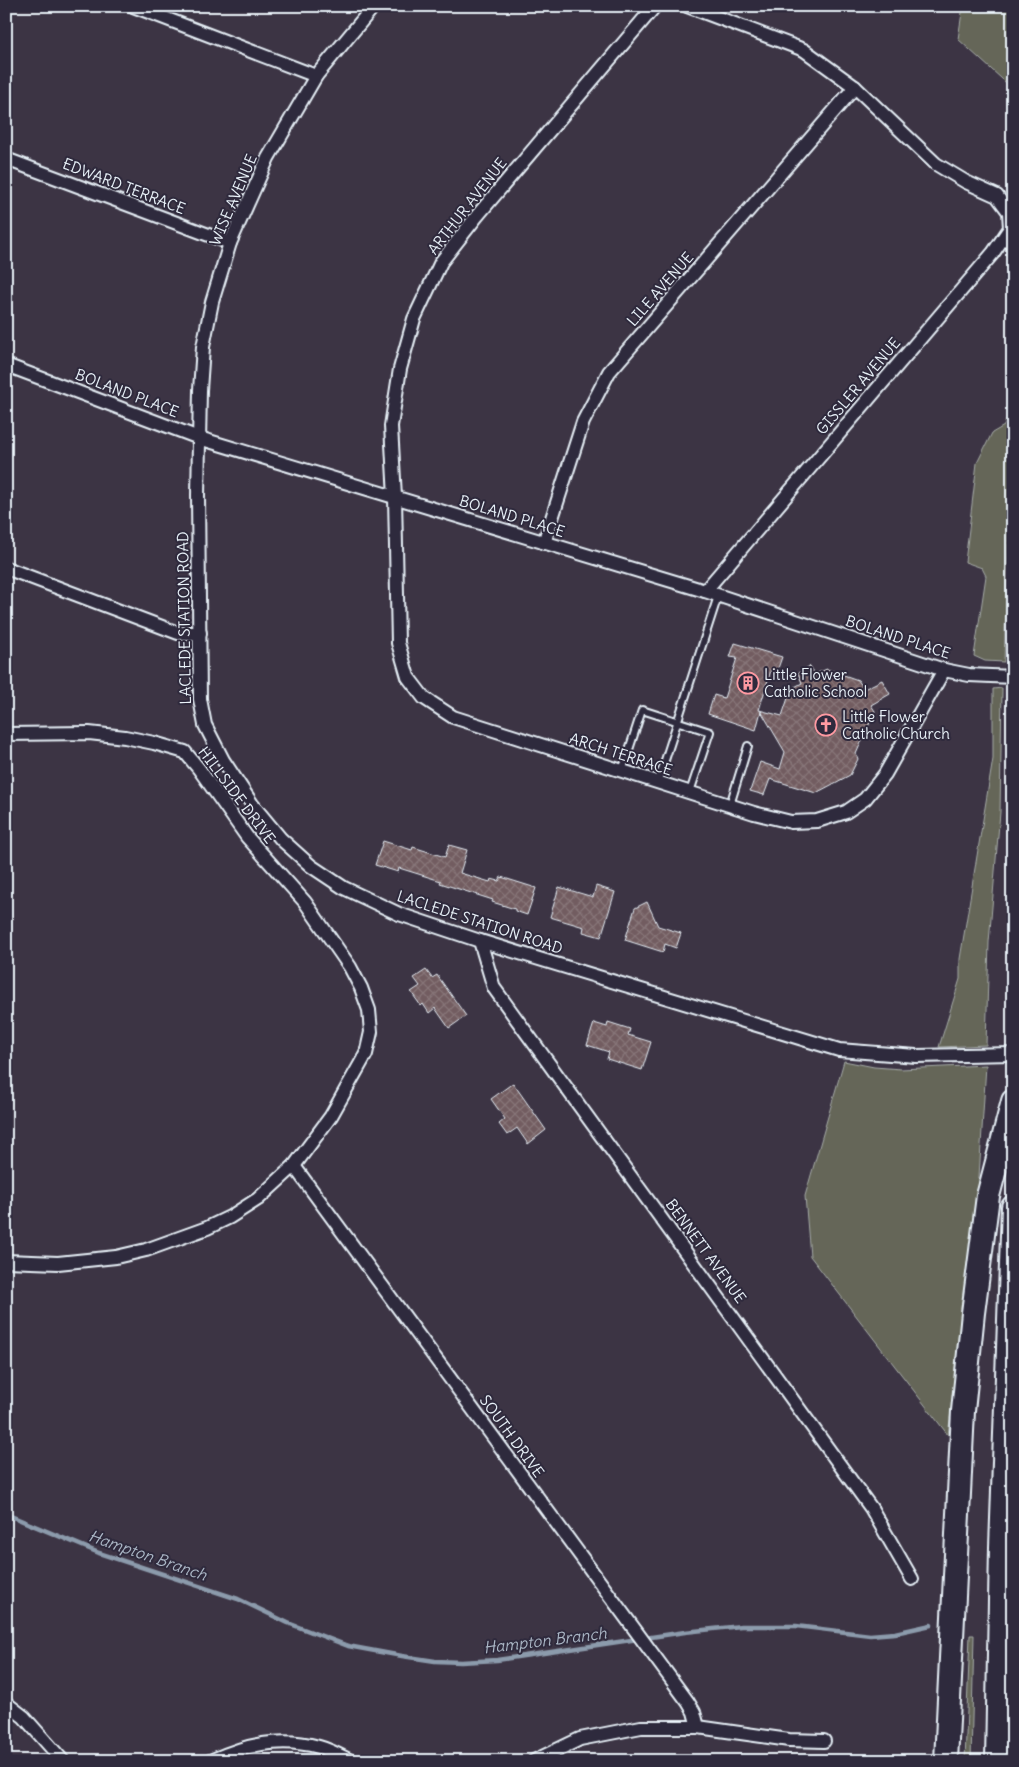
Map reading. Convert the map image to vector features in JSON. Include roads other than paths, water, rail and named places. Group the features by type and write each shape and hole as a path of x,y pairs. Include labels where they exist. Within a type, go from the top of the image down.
{"highway":[{"path":"946,1761 963,1411 968,1358 988,1196 1013,1101"},
{"path":"997,1761 1013,1207"}],"street":[{"path":"133,6 316,76"},
{"name":"WISE AVENUE","path":"199,438 200,390 204,347 212,302 230,243 268,158 316,76 374,6"},
{"name":"ARTHUR AVENUE","path":"395,497 391,426 400,369 414,319 441,262 477,216 655,6"},
{"path":"686,6 804,50 855,87"},
{"name":"GISSLER AVENUE","path":"705,591 992,253 1010,228 1009,212 997,196 966,182 936,164 855,87"},
{"name":"LILE AVENUE","path":"544,543 583,422 609,372 855,87"},
{"name":"EDWARD TERRACE","path":"6,159 230,243"},
{"name":"BOLAND PLACE","path":"6,365 199,438 705,591 944,670 984,676 1013,676"},
{"name":"LACLEDE STATION ROAD","path":"199,438 200,699 205,725 223,760 252,804 281,839 311,866 344,888 399,914 480,941 838,1050 916,1056 1013,1054"},
{"name":"ARCH TERRACE","path":"395,497 398,643 408,677 424,698 452,717 622,771 791,822 817,821 846,812 865,799 885,774 944,670"},
{"path":"6,568 178,633 200,633"},
{"name":"HILLSIDE DRIVE","path":"6,734 89,733 144,741 185,752 247,837 304,902 350,967 361,988 369,1010 371,1032 366,1054 331,1116 294,1166 258,1199 230,1217 207,1228 146,1250 92,1260 58,1263 6,1260"},
{"name":"BENNETT AVENUE","path":"480,941 494,988 871,1508 912,1579"},
{"name":"SOUTH DRIVE","path":"294,1166 688,1702 694,1712 698,1727"},
{"path":"6,1703 24,1717 63,1761"},
{"path":"534,1761 580,1739 641,1727 698,1727 789,1740 824,1741"},
{"path":"210,1761 239,1748 281,1741 319,1747 351,1761"}],"lane":[{"path":"658,782 718,596"},
{"path":"622,771 642,710 678,721 710,732 690,792"},
{"path":"730,805 748,746"}],"waterway":[{"name":"Hampton Branch","path":"6,1514 99,1553 238,1599 288,1623 348,1646 435,1661 497,1660 685,1632 741,1626 796,1626 870,1635 895,1633 931,1625"}],"place":[{"name":"Little Flower Catholic School","path":"748,683"},
{"name":"Little Flower Catholic Church","path":"826,725"}]}
